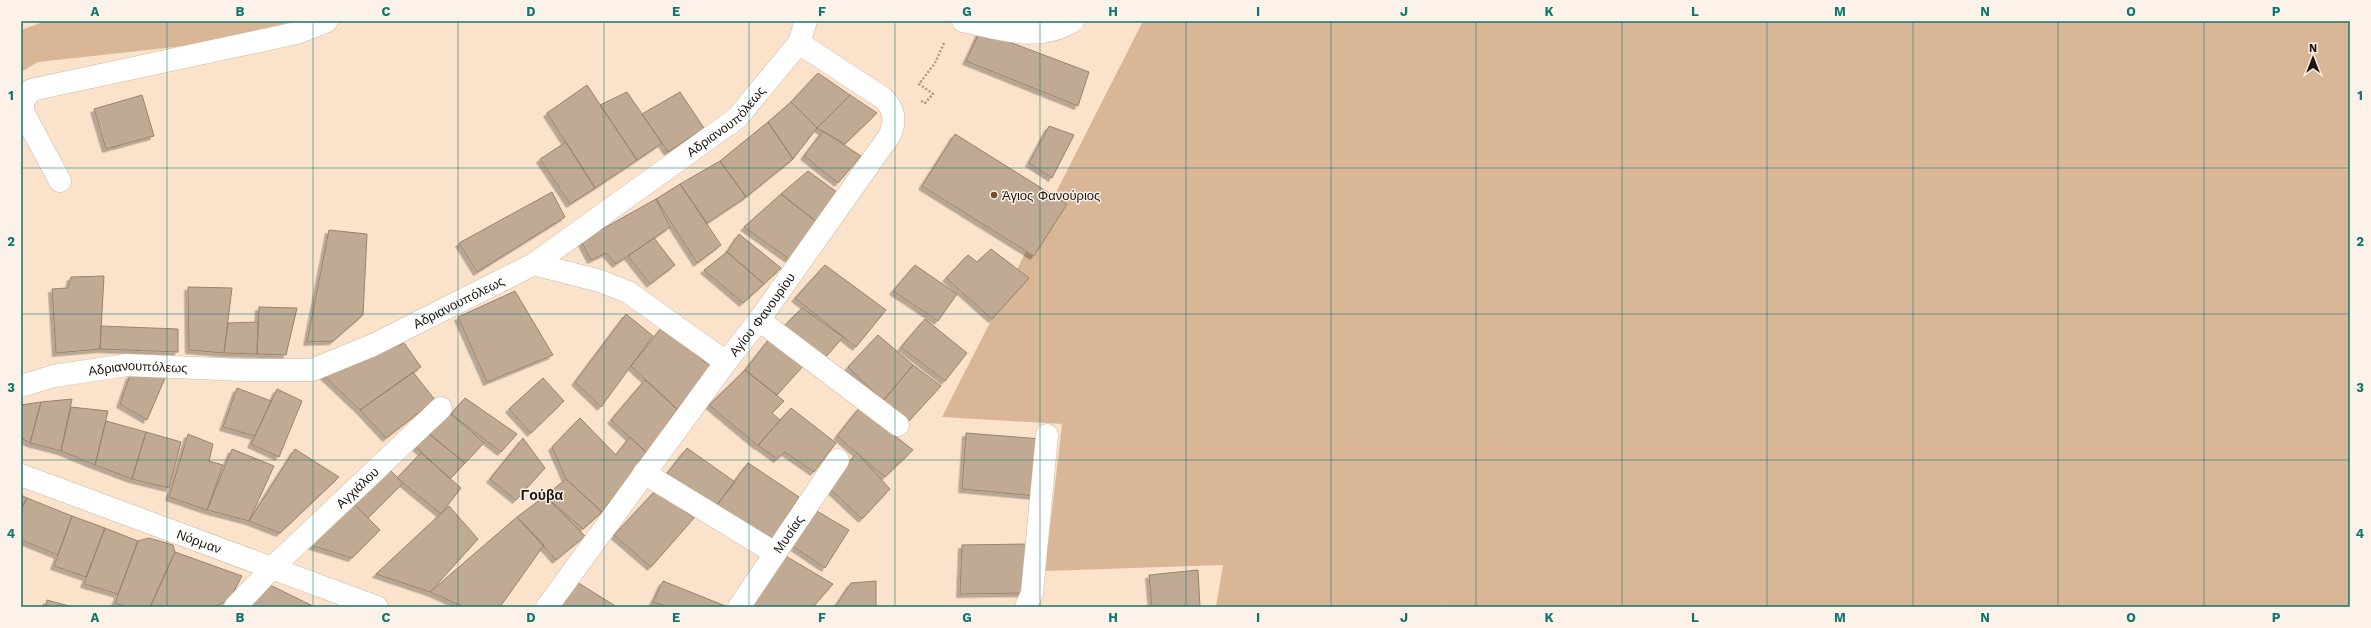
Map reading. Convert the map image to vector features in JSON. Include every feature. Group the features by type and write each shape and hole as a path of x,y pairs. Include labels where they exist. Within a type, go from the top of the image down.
{"street":[{"path":"60,181 23,112 23,102 30,90 297,33 327,21"},
{"name":"Αδριανουπόλεως","path":"21,386 54,376 127,365 242,370 312,370 373,345 534,264 737,118 799,43 806,21"},
{"path":"963,21 1029,34 1051,31 1073,21"},
{"path":"799,43 883,98 891,106 894,115"},
{"name":"Αγίου Φανουρίου","path":"547,607 644,473 759,320 890,135 894,125 894,115"},
{"path":"534,264 600,281 628,292 726,362"},
{"path":"759,320 898,425"},
{"name":"Αγχιάλου","path":"235,607 273,567 441,408"},
{"path":"1026,607 1032,593 1047,436"},
{"name":"Μυσίας","path":"739,607 838,460"},
{"path":"644,473 775,553"},
{"name":"Νόρμαν","path":"21,475 273,567 377,607"}],"path":[{"path":"894,115 908,96 925,103 933,94 919,84 935,63 945,42"}],"shaded area":[{"path":"46,21 296,21 193,45 38,62 21,72 21,30"},
{"path":"1143,21 2350,21 2350,607 1447,607 1442,605 1440,607 1216,607 1223,565 1045,571 1062,424 942,417"}],"building":[{"path":"980,31 1089,72 1078,106 966,61"},
{"path":"818,73 850,95 817,128 791,102"},
{"path":"587,85 637,160 595,188 547,113"},
{"path":"627,92 662,143 637,160 600,105"},
{"path":"680,92 704,128 668,152 642,114"},
{"path":"142,95 154,136 106,149 94,109"},
{"path":"850,95 877,113 845,144 817,128"},
{"path":"791,102 817,128 793,159 768,122"},
{"path":"768,122 793,159 746,197 720,161"},
{"path":"1049,126 1074,135 1052,178 1029,163"},
{"path":"823,131 861,156 838,183 804,156"},
{"name":"Άγιος Φανούριος","path":"955,134 1067,204 1034,256 922,186"},
{"path":"566,142 595,188 570,204 540,159"},
{"path":"720,161 746,197 707,223 680,184"},
{"path":"808,171 841,195 818,223 781,194"},
{"path":"680,184 721,245 697,263 656,199"},
{"path":"552,192 565,217 477,272 459,243"},
{"path":"781,194 818,223 792,261 744,227"},
{"path":"656,199 670,227 616,264 606,253 591,260 581,241"},
{"path":"329,230 367,234 363,315 333,341 307,342"},
{"path":"739,234 781,268 764,284 727,252"},
{"path":"654,238 675,265 650,284 628,256"},
{"path":"991,249 1029,278 992,319 946,278 968,255 977,262"},
{"path":"727,252 764,284 743,303 704,270"},
{"path":"825,265 886,310 856,347 795,298"},
{"path":"915,265 957,294 938,321 893,291"},
{"path":"104,276 100,349 56,353 52,289 68,288 71,277"},
{"path":"188,287 232,288 224,353 189,350"},
{"path":"515,291 553,355 487,382 458,317"},
{"path":"259,307 297,308 286,355 257,354"},
{"path":"802,308 843,337 819,365 779,331"},
{"path":"626,314 653,336 601,407 575,382"},
{"path":"925,319 967,353 945,381 901,347"},
{"path":"258,322 257,354 224,353 228,323"},
{"path":"101,326 178,329 178,352 100,349"},
{"path":"663,326 711,367 677,409 631,366"},
{"path":"878,335 913,365 883,401 848,367"},
{"path":"771,337 804,365 777,395 745,370"},
{"path":"404,343 421,367 360,410 323,375"},
{"path":"913,365 941,386 908,422 883,401"},
{"path":"745,370 784,401 772,413 780,420 758,446 709,405"},
{"path":"413,372 435,400 386,438 360,410"},
{"path":"130,375 166,376 147,420 120,404"},
{"path":"543,378 564,401 531,433 509,409"},
{"path":"645,380 677,409 647,453 611,420"},
{"path":"237,388 271,401 255,436 223,427"},
{"path":"277,389 302,401 279,457 251,444"},
{"path":"465,398 517,434 501,452 451,414"},
{"path":"72,399 61,451 30,443 41,402"},
{"path":"41,402 30,443 21,438 21,405"},
{"path":"71,407 108,411 95,465 61,451"},
{"path":"791,408 836,443 814,472 785,452 777,459 758,445"},
{"path":"859,408 913,450 885,477 837,436"},
{"path":"451,414 484,443 465,463 428,433"},
{"path":"580,418 616,455 630,437 647,453 602,512 566,479 552,447"},
{"path":"106,421 146,432 132,479 95,465"},
{"path":"146,432 181,442 169,488 132,479"},
{"path":"428,433 465,463 450,479 415,446"},
{"path":"966,433 1041,439 1036,496 962,489"},
{"path":"188,434 213,444 209,461 223,465 207,510 169,497"},
{"path":"523,438 545,468 516,500 490,479"},
{"path":"687,448 735,482 712,511 665,476"},
{"path":"232,449 274,466 249,521 207,510"},
{"path":"295,449 339,477 280,533 249,521"},
{"path":"421,453 461,488 441,514 397,478"},
{"path":"857,453 890,489 862,519 828,487"},
{"path":"748,463 799,497 772,538 717,505"},
{"path":"390,470 403,483 368,518 354,504"},
{"path":"566,479 602,512 583,529 545,496"},
{"path":"656,490 694,518 651,567 614,535"},
{"path":"21,495 27,498 21,510"},
{"path":"545,496 585,536 556,560 517,517"},
{"path":"27,498 72,516 58,555 21,540 21,510"},
{"path":"354,504 380,530 352,558 310,545"},
{"path":"449,506 478,539 430,592 376,574"},
{"path":"815,510 849,530 825,568 791,545"},
{"path":"72,516 105,528 86,577 54,566"},
{"path":"517,517 544,545 500,607 464,607 430,592"},
{"path":"105,528 138,541 118,594 84,584"},
{"path":"149,538 173,545 175,552 151,605 149,607 127,607 115,603 138,541"},
{"path":"1028,544 1027,593 960,594 962,545"},
{"path":"175,552 242,576 230,599 214,607 158,607 151,605"},
{"path":"784,555 833,584 813,607 756,607 751,605"},
{"path":"1198,570 1200,607 1152,607 1149,575"},
{"path":"572,579 617,607 552,607"},
{"path":"663,581 728,607 668,607 653,602"},
{"path":"876,581 876,607 835,607 851,583"},
{"path":"268,584 313,606 250,607"},
{"path":"47,600 73,607 45,607"}],"place":[{"name":"Άγιος Φανούριος","path":"994,195"}],"district":[{"name":"Γούβα","path":"542,495"}]}
